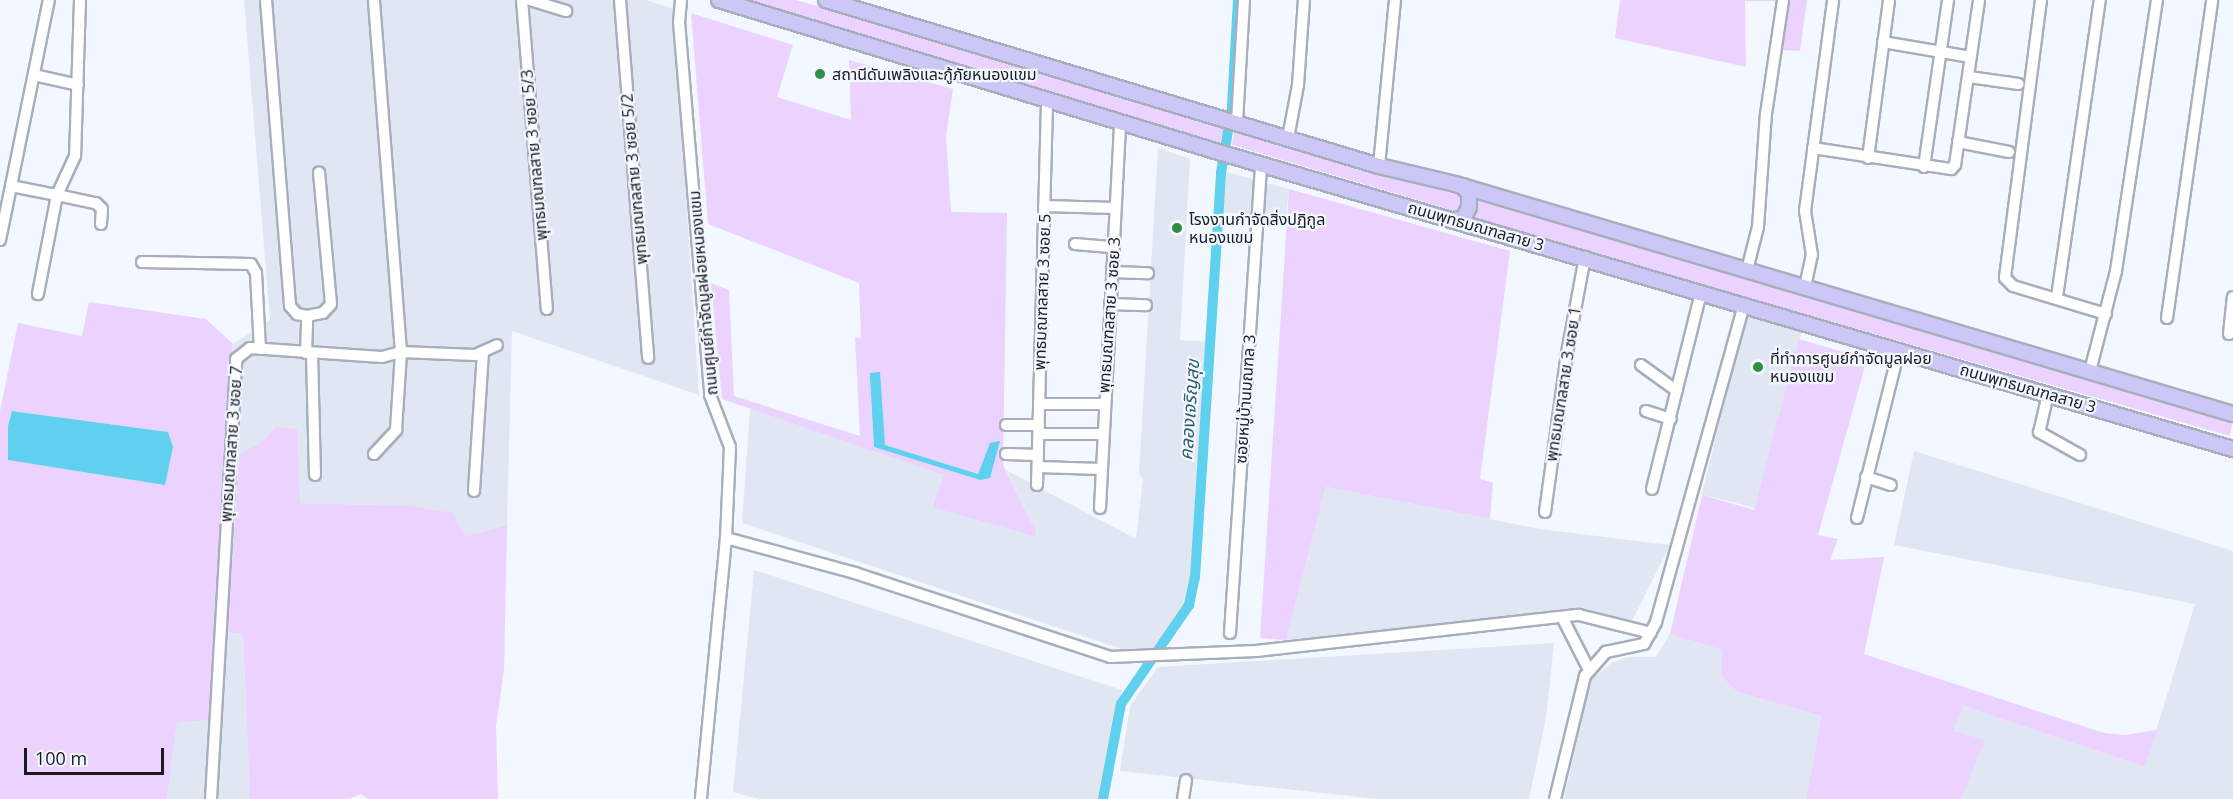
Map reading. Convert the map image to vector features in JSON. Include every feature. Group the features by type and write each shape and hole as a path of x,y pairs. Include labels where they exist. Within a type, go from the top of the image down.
{"main road":[{"name":"ถนนพุทธมณฑลสาย 3","path":"719,0 1215,151 1585,257 2233,449"},
{"name":"ถนนพุทธมณฑลสาย 3","path":"826,0 1379,166 1463,186 2233,414"},
{"path":"1454,220 1464,218 1469,207 1469,194 1463,186"}],"street":[{"path":"0,240 49,0"},
{"path":"38,294 57,195 75,156 80,0"},
{"path":"266,0 290,306 297,314 307,316 323,313 332,304 319,173"},
{"path":"374,0 401,352 396,430 375,454"},
{"name":"พุทธมณฑลสาย 3 ซอย 5/3","path":"522,0 547,309"},
{"path":"530,0 566,11"},
{"name":"พุทธมณฑลสาย 3 ซอย 5/2","path":"620,0 648,358"},
{"name":"ถนนศูนย์กำจัดมูลฝอยหนองแขม","path":"681,0 679,22 710,395 730,447 726,537 700,799"},
{"path":"1232,120 1244,0"},
{"path":"1288,138 1298,85 1304,0"},
{"path":"1379,166 1395,0"},
{"path":"1747,270 1759,216 1767,114 1783,0"},
{"path":"1805,287 1812,255 1805,211 1833,0"},
{"path":"1868,158 1889,0"},
{"path":"1924,167 1948,0"},
{"path":"1813,148 1924,167 1951,169 1959,142 1979,0"},
{"path":"2042,0 2004,270 2006,278 2013,286 2057,297 2106,314"},
{"path":"2057,297 2100,0"},
{"path":"2090,371 2106,314 2157,0"},
{"path":"2167,318 2212,0"},
{"path":"1883,42 1971,57"},
{"path":"34,75 78,85"},
{"path":"1969,77 2019,84"},
{"name":"พุทธมณฑลสาย 3 ซอย 5","path":"1037,485 1047,100"},
{"name":"พุทธมณฑลสาย 3 ซอย 3","path":"1100,508 1103,404 1120,122"},
{"path":"1959,142 2009,152"},
{"name":"ซอยหมู่บ้านมณฑล 3","path":"1230,633 1261,164"},
{"path":"11,186 96,203 102,209 101,225"},
{"path":"1044,206 1115,208"},
{"path":"1075,244 1113,247"},
{"name":"พุทธมณฑลสาย 3 ซอย 1","path":"1545,512 1567,353 1585,257"},
{"path":"142,262 251,264 256,273 260,349"},
{"path":"1112,272 1148,273"},
{"path":"1652,489 1701,292"},
{"path":"2229,334 2233,297"},
{"path":"1110,304 1146,305"},
{"path":"1555,799 1582,683 1589,670 1606,652 1644,644 1651,633 1744,304"},
{"path":"307,316 315,475"},
{"path":"474,491 483,353 497,345"},
{"name":"พุทธมณฑลสาย 3 ซอย 7","path":"211,799 234,370 242,351 260,349 390,357 401,352 483,353"},
{"path":"1857,518 1899,349"},
{"path":"1641,365 1677,391"},
{"path":"2048,394 2039,432 2079,455"},
{"path":"1039,404 1103,404"},
{"path":"1646,411 1671,419"},
{"path":"1006,425 1102,434"},
{"path":"1006,454 1038,455"},
{"path":"1038,467 1101,469"},
{"path":"1866,477 1891,484"},
{"path":"726,537 855,573 1092,653 1160,658 1256,651 1562,617 1596,618 1651,633"},
{"path":"1562,617 1589,670"},
{"path":"1183,799 1186,780"}],"shaded area":[{"path":"244,0 646,0 674,9 699,395 512,331 507,525 465,536 412,506 300,503 276,427 260,443 239,454 225,453 233,344 270,320"},
{"path":"749,0 796,0 1225,124 1220,143"},
{"path":"1620,0 1807,0 1800,51 1781,50 1777,1 1745,1 1746,67 1615,38"},
{"path":"691,13 793,45 777,97 851,120 849,60 953,89 946,136 951,212 1007,213 1003,465 1036,531 1036,537 932,507 944,475 722,399 711,283 729,290 734,396 860,436 855,337 861,339 859,283 708,224","holes":["870,378 885,445 978,474 990,443 980,480 874,447"]},
{"path":"1235,126 1460,196 1464,208 1455,211 1232,145"},
{"path":"1158,148 1190,159 1180,340 1209,342 1194,549 1187,598 1159,648 1122,649 742,523 750,408 945,475 932,506 1036,537 1036,531 1006,470 1136,539 1143,479 1139,474"},
{"path":"1227,172 1289,189 1286,215 1223,213"},
{"path":"1289,189 1510,251 1480,479 1493,483 1490,519 1326,487 1286,640 1260,638"},
{"path":"1476,200 2233,417 2229,436 1471,218"},
{"path":"89,302 206,319 233,344 209,720 177,723 167,799 0,799 0,411 18,323 82,336","holes":["13,411 167,432 173,447 165,484 9,460"]},
{"path":"1746,316 1802,330 1758,509 1701,495"},
{"path":"1799,339 1867,359 1818,535 1838,539 1830,560 1884,557 1864,654 2104,733 2125,735 2157,730 2145,767 1963,706 1953,731 1985,740 1961,799 1806,799 1821,716 1737,692 1721,676 1722,650 1670,634 1702,495 1754,510"},
{"path":"276,427 297,429 300,503 412,506 453,513 465,536 507,525 504,670 496,726 498,799 368,799 361,794 348,799 250,799 243,634 227,632 239,454 260,443"},
{"path":"1914,451 2233,551 2233,799 1820,799 1963,706 2145,767 2195,604 1894,545"},
{"path":"1326,487 1540,529 1670,545 1627,631 1526,614 1286,640"},
{"path":"754,570 1122,690 1099,799 760,799 733,792"},
{"path":"213,631 243,634 250,799 167,799 177,723 209,720"},
{"path":"1670,634 1722,650 1721,676 1737,692 1821,716 1806,799 1564,799 1590,681 1611,663 1628,657 1656,657"},
{"path":"1554,643 1546,718 1529,799 1378,799 1120,771 1130,706 1158,667"}],"water":[{"path":"880,372 885,445 978,474 990,443 1000,441 990,478 980,480 874,447 870,373"},
{"path":"12,411 168,432 173,447 165,485 8,460 8,426"}],"waterway":[{"name":"คลองเจริญสุข","path":"1103,799 1121,704 1189,605 1195,577 1221,173 1232,107 1238,0"}],"place":[{"name":"สถานีดับเพลิงและกู้ภัยหนองแขม","path":"820,74"},
{"name":"โรงงานกำจัดสิ่งปฏิกูล หนองแขม","path":"1177,228"},
{"name":"ที่ทำการศูนย์กำจัดมูลฝอย หนองแขม","path":"1758,367"}]}
